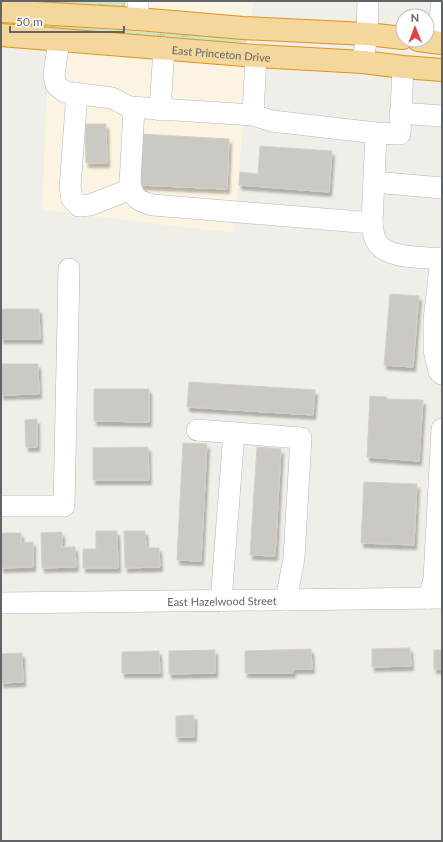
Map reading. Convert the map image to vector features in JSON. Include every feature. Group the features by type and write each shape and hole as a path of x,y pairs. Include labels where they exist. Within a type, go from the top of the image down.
{"highway":[{"path":"1,10 138,10 243,28 367,34 395,37"},
{"name":"East Princeton Drive","path":"1,35 256,56 363,62 442,70"}],"street":[{"path":"1,1 1,10"},
{"path":"363,62 367,34 368,1"},
{"path":"440,43 442,7"},
{"path":"58,40 54,75 56,85 64,92 112,98 134,108 253,115 272,121 376,133 400,134 403,67"},
{"path":"160,110 164,48"},
{"path":"253,115 256,56"},
{"path":"77,93 70,188 72,199 79,206 90,205 131,189"},
{"path":"134,108 130,184 133,194 142,202 153,205 372,223"},
{"path":"400,113 442,116"},
{"path":"376,133 372,223 374,236 378,244 384,250 402,256 442,259 434,320 434,350 439,372 442,374"},
{"path":"374,182 442,188"},
{"path":"1,506 64,506 69,269"},
{"path":"436,598 434,579 442,429"},
{"path":"197,430 301,438 294,558 286,600"},
{"path":"221,601 234,433"},
{"name":"East Hazelwood Street","path":"1,603 436,598"}],"shaded area":[{"path":"51,1 253,1 234,233 42,210"}],"green space":[{"path":"14,1 126,2 124,8"},
{"path":"1,22 248,39 247,42 224,44 1,32"}],"building":[{"path":"85,124 106,124 107,163 86,163"},
{"path":"141,134 229,139 227,189 139,185"},
{"path":"260,146 332,151 329,192 239,185 240,172 258,174"},
{"path":"390,294 419,296 413,367 384,365"},
{"path":"1,309 39,309 40,339 1,339"},
{"path":"1,364 38,364 39,394 1,395"},
{"path":"189,382 315,390 313,415 187,407"},
{"path":"94,389 149,389 149,422 94,421"},
{"path":"370,396 387,397 387,399 423,400 419,461 367,457"},
{"path":"37,419 37,447 26,447 25,420"},
{"path":"183,443 207,444 201,561 177,560"},
{"path":"148,447 149,480 93,480 93,448"},
{"path":"257,447 281,449 275,556 250,555"},
{"path":"364,482 417,484 414,545 361,543"},
{"path":"96,531 117,531 118,568 83,568 83,549 96,549"},
{"path":"124,531 145,531 146,548 159,548 160,567 125,568"},
{"path":"62,532 62,547 75,547 76,567 42,568 41,533"},
{"path":"1,533 21,533 21,543 33,542 33,567 1,568"},
{"path":"410,648 411,666 372,667 372,649"},
{"path":"311,649 312,669 293,669 293,673 245,673 245,651"},
{"path":"215,650 215,673 169,674 169,651"},
{"path":"434,650 442,650 442,669 434,669"},
{"path":"159,651 160,673 122,673 122,652"},
{"path":"22,653 23,682 1,683 1,654"},
{"path":"194,715 194,737 176,737 176,716"}]}
